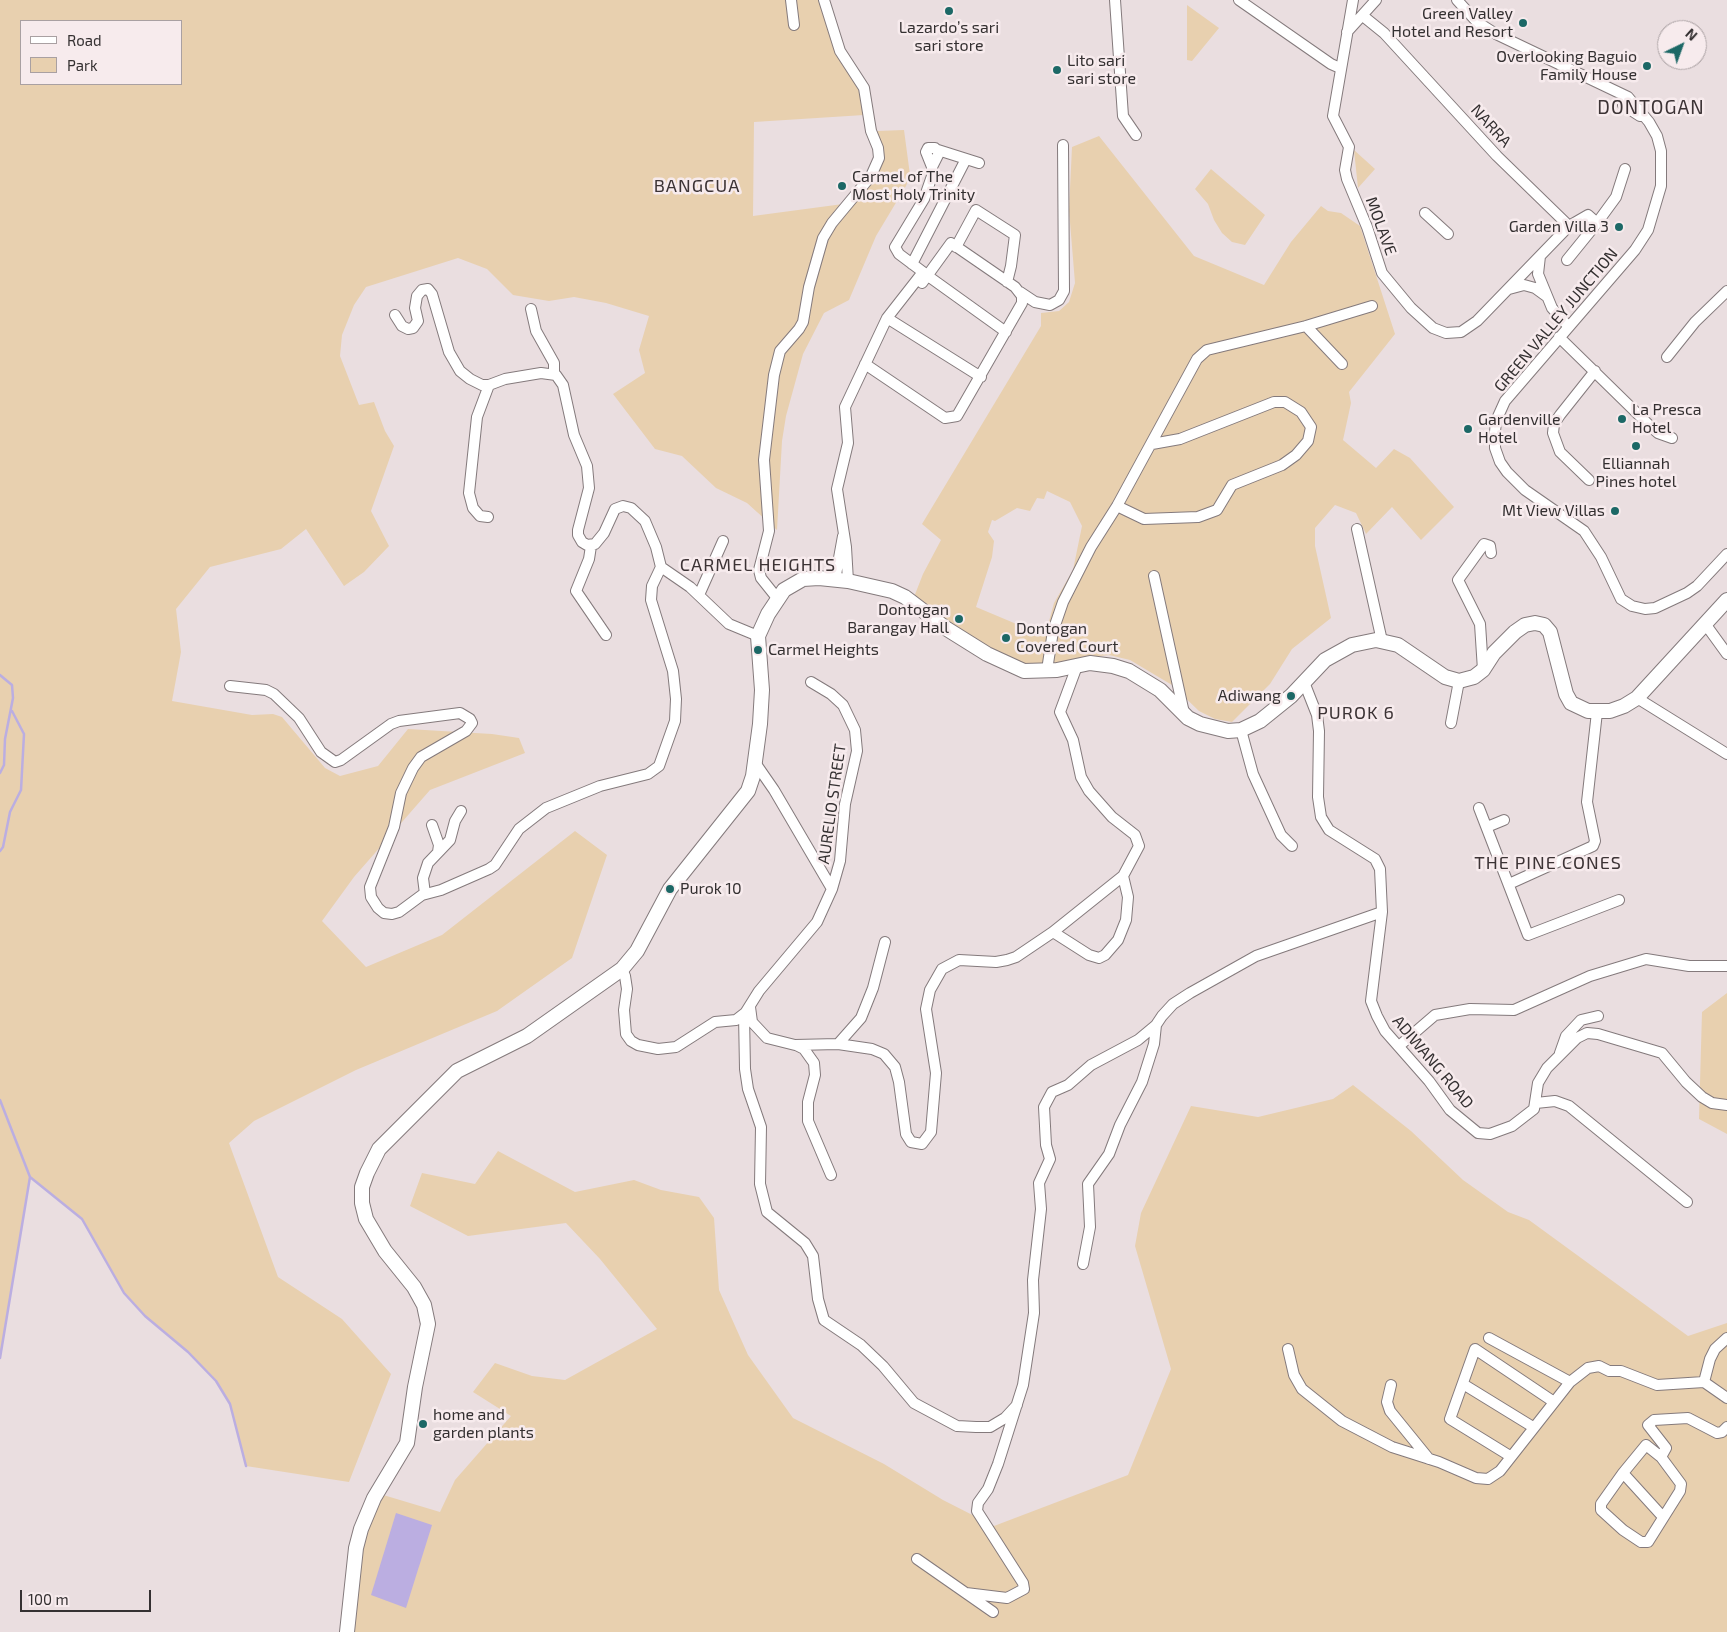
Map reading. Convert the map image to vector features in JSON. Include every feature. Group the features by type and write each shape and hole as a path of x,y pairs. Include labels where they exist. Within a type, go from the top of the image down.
{"street":[{"path":"791,0 794,25"},
{"path":"777,598 762,578 759,570 770,531 764,460 774,374 780,351 801,326 823,238 832,223 871,176 879,158 878,148 871,131 864,88 840,51 824,0"},
{"path":"1115,0 1123,116 1136,135"},
{"path":"1239,0 1331,64 1340,68"},
{"name":"MOLAVE","path":"1353,0 1340,68 1334,119 1350,147 1345,170 1347,179 1367,227 1382,273 1421,319 1433,328 1454,334 1461,332 1477,321 1540,256"},
{"path":"1349,27 1363,16 1376,0"},
{"name":"GREEN VALLEY JUNCTION","path":"1457,0 1478,22 1496,34 1628,97 1658,136 1662,165 1661,186 1648,230 1635,250 1505,401 1496,421 1495,448 1507,472 1525,490 1584,532 1601,557 1621,598 1632,606 1645,609 1656,608 1687,593 1698,586 1727,554"},
{"name":"NARRA","path":"1363,16 1384,34 1497,156 1569,226"},
{"path":"1623,105 1649,122"},
{"path":"889,319 928,276 951,244 1035,302 1050,305 1059,300 1064,291 1063,145"},
{"path":"842,580 844,530 837,490 848,443 845,408 889,319 923,272 897,252 896,247 924,199 932,176 932,167 926,156 926,150 931,147 978,163"},
{"path":"912,264 966,159"},
{"path":"1567,260 1616,197 1625,170"},
{"path":"956,247 976,210 1015,234 1012,266 1007,282"},
{"path":"1425,214 1448,234"},
{"path":"1568,326 1552,308 1538,274 1540,256 1569,226 1585,215 1590,216 1597,223"},
{"path":"928,276 1006,332"},
{"path":"1504,292 1514,286 1524,285 1535,288 1548,298"},
{"path":"395,315 402,326 413,328 418,321 415,308 417,296 422,290 430,290 443,336 455,362 470,379 482,385 489,385 505,379 541,373 554,374"},
{"path":"866,364 949,418 957,416 1022,303 1019,291"},
{"path":"1667,357 1695,322 1727,291"},
{"path":"1047,670 1053,631 1063,602 1091,547 1152,444 1197,359 1208,350 1306,326 1372,306"},
{"path":"531,309 536,330 554,362 554,374 564,385 574,435 587,466 589,488 578,535 582,542 591,546"},
{"path":"889,319 981,377"},
{"path":"1306,326 1342,364"},
{"path":"1559,337 1650,426 1658,433 1672,438"},
{"path":"1589,480 1560,452 1553,433 1554,424 1560,415 1595,371"},
{"path":"488,517 480,516 473,508 469,493 477,417 489,385"},
{"path":"1117,506 1144,519 1198,517 1217,510 1232,484 1282,465 1296,455 1308,441 1311,427 1301,412 1285,402 1274,402 1180,439 1152,444"},
{"path":"230,686 266,690 274,694 299,718 321,752 335,762 341,760 399,721 447,717 460,713 468,716 472,723 466,731 452,741 424,754 413,768 401,793 394,827 370,887 374,902 387,914 399,912 425,894 482,874 495,865 519,829 546,808 600,786 648,774 662,762 675,721 676,699 673,671 651,600 652,586 661,567 656,547 645,521 638,513 627,506 615,509 601,539 591,546"},
{"path":"1357,530 1382,641"},
{"path":"699,595 723,541"},
{"path":"1483,670 1480,624 1458,580 1484,544 1490,546 1491,553"},
{"path":"591,546 591,555 576,591 606,634"},
{"path":"661,567 699,595 736,629 758,636"},
{"path":"1154,576 1184,714"},
{"path":"347,1632 361,1529 374,1498 407,1443 428,1324 424,1304 414,1287 385,1252 366,1219 362,1203 362,1187 380,1149 457,1071 527,1036 622,969 637,951 670,889 682,871 744,796 753,776 756,764 762,690 758,636 762,624 777,598 784,590 803,579 842,580 878,587 905,597 960,637 1001,661 1024,671 1047,670 1090,663 1102,664 1129,672 1160,690 1184,714 1210,728 1220,731 1241,730 1260,721 1282,705 1332,654 1352,645 1382,641 1398,645 1446,677 1459,681 1474,677 1483,670 1494,653 1515,632 1525,625 1544,625 1550,632 1566,694 1571,703 1579,708 1597,712 1624,706 1637,698 1726,603"},
{"path":"1706,625 1727,654"},
{"path":"795,1045 838,1044 880,1052 888,1057 895,1067 899,1082 906,1134 911,1142 922,1144 931,1132 936,1086 935,1059 926,1009 934,981 942,969 951,962 967,959 996,962 1016,957 1053,932 1123,876 1138,848 1137,838 1112,816 1084,784 1073,740 1060,712 1077,666"},
{"path":"1451,723 1459,681"},
{"name":"AURELIO STREET","path":"747,1010 759,991 817,922 832,889 840,861 845,804 857,751 855,730 843,705 831,694 811,682"},
{"name":"ADIWANG ROAD","path":"1304,682 1317,715 1319,731 1318,796 1321,816 1329,830 1370,856 1378,864 1382,912 1372,1001 1385,1031 1450,1110 1468,1127 1478,1133 1490,1134 1512,1126 1527,1116 1536,1103"},
{"path":"1637,698 1727,754"},
{"path":"1510,884 1593,846 1596,841 1587,802 1597,712"},
{"path":"1241,730 1252,774 1281,835 1292,846"},
{"name":"AURELIO STREET","path":"756,764 774,790 832,889"},
{"path":"1479,808 1510,884 1528,935 1619,900"},
{"path":"425,894 423,878 425,870 453,834 455,821 461,811"},
{"path":"1487,827 1504,820"},
{"path":"432,825 439,845 438,852"},
{"path":"1053,932 1089,955 1096,958 1105,956 1118,940 1126,920 1128,890 1123,876"},
{"path":"966,1594 1007,1598 1024,1589 1023,1583 977,1511 978,1503 988,1489 998,1464 1023,1385 1034,1313 1033,1280 1041,1209 1039,1183 1050,1159 1046,1145 1044,1107 1052,1092 1068,1085 1091,1065 1138,1040 1156,1025 1173,1004 1256,956 1382,912"},
{"path":"838,1044 861,1018 873,988 885,942"},
{"path":"1399,1046 1435,1015 1470,1009 1514,1010 1590,976 1646,960 1689,966 1727,966"},
{"path":"622,969 626,976 627,989 624,1010 626,1034 638,1046 658,1049 676,1048 715,1022 736,1020 747,1010"},
{"path":"747,1010 752,1022 762,1034 804,1049 814,1062 815,1075 808,1102 808,1121 831,1175"},
{"path":"747,1010 745,1069 748,1089 760,1127 760,1184 767,1212 805,1243 813,1256 818,1300 824,1320 861,1345 883,1366 914,1403 957,1426 990,1427 1005,1418 1017,1405"},
{"path":"1560,1054 1566,1036 1581,1020 1598,1016"},
{"path":"1083,1264 1090,1227 1088,1184 1109,1154 1120,1125 1142,1082 1154,1044 1156,1025"},
{"path":"1687,1202 1569,1106 1555,1101 1536,1103 1538,1084 1542,1075 1577,1038 1587,1034 1598,1034 1654,1050 1668,1058 1686,1082 1702,1097 1712,1103 1727,1105"},
{"path":"1489,1338 1570,1382"},
{"path":"1704,1382 1710,1359 1715,1349 1727,1338"},
{"path":"1288,1349 1294,1376 1302,1389 1320,1406 1366,1435 1476,1478 1488,1479 1500,1471 1570,1382 1588,1368 1599,1366 1630,1373 1657,1384 1704,1382 1727,1398"},
{"path":"1510,1456 1450,1420 1475,1349 1554,1402"},
{"path":"1463,1384 1533,1428"},
{"path":"1392,1385 1387,1402 1390,1411 1430,1460"},
{"path":"1661,1457 1666,1448 1648,1425 1654,1420 1688,1418 1717,1433 1722,1432 1727,1427"},
{"path":"1646,1445 1661,1457 1682,1484 1680,1491 1648,1542 1641,1542 1600,1510 1623,1473 1646,1445"},
{"path":"1623,1473 1663,1517"},
{"path":"916,1559 993,1612"}],"green space":[{"path":"0,0 827,0 839,38 868,100 877,131 904,130 910,175 906,186 876,236 849,300 824,313 803,354 786,416 782,441 777,530 747,503 716,488 682,456 655,449 613,394 645,373 639,350 649,316 606,303 574,297 549,301 513,295 487,269 458,258 366,287 354,305 342,335 340,356 359,405 374,402 385,431 394,446 371,511 389,546 364,572 344,586 306,529 281,549 210,567 176,609 181,652 172,701 252,715 273,714 282,717 325,768 340,776 378,766 408,729 492,734 519,738 525,753 430,790 354,877 322,921 366,967 442,935 575,831 607,855 572,958 497,1011 356,1070 254,1121 229,1143 278,1277 342,1319 391,1374 349,1482 246,1466 230,1404 216,1381 188,1352 145,1316 124,1293 82,1219 30,1177 0,1358","holes":["864,115 867,134 874,148 875,161 858,188 843,204 753,216 754,122"]},
{"path":"1187,5 1219,28 1192,61 1187,60"},
{"path":"1099,136 1194,256 1264,285 1291,242 1321,206 1328,211 1341,213 1360,226 1395,334 1349,392 1351,403 1343,440 1376,468 1394,449 1410,458 1454,507 1421,540 1392,507 1366,534 1356,513 1335,505 1315,528 1315,546 1331,618 1292,649 1270,684 1232,722 1215,719 1199,711 1172,685 1130,660 1109,655 1089,657 1063,665 1027,666 990,651 914,597 923,574 941,540 922,524 1041,326 1041,313 1059,311 1069,302 1075,283 1069,210 1072,147","holes":["1047,491 1070,502 1082,526 1073,570 1054,603 1045,636 976,607 992,557 994,541 988,532 992,520 995,521 1017,508 1030,511 1037,498 1044,499"]},
{"path":"1354,150 1375,169 1358,188"},
{"path":"1211,169 1265,215 1245,245 1232,242 1222,233 1214,220 1208,204 1195,189"},
{"path":"1727,993 1727,1134 1699,1119 1702,1012"},
{"path":"1353,1085 1411,1131 1463,1180 1508,1212 1529,1220 1688,1336 1727,1323 1727,1632 347,1632 356,1548 380,1494 440,1512 455,1480 511,1416 473,1392 495,1363 532,1376 565,1380 657,1329 600,1259 566,1223 468,1236 410,1206 422,1173 475,1184 498,1151 575,1192 634,1180 661,1190 699,1197 714,1218 719,1290 748,1355 793,1418 884,1464 943,1500 994,1526 1128,1475 1171,1369 1135,1246 1141,1213 1191,1106 1258,1117 1333,1099"}],"shaded area":[{"path":"396,1513 432,1525 406,1608 371,1595"}],"waterway":[{"path":"0,675 12,685 13,698 5,739 4,765 0,773"},
{"path":"0,851 3,847 10,812 21,790 24,734 12,711"},
{"path":"0,1100 30,1177 0,1358"},
{"path":"30,1177 82,1219 124,1293 145,1316 188,1352 216,1381 230,1404 246,1466"}],"place":[{"name":"Lazardo’s sari sari store","path":"949,11"},
{"name":"Green Valley Hotel and Resort","path":"1523,23"},
{"name":"Overlooking Baguio Family House","path":"1647,66"},
{"name":"Lito sari sari store","path":"1057,70"},
{"name":"Carmel of The Most Holy Trinity","path":"842,186"},
{"name":"Garden Villa 3","path":"1619,227"},
{"name":"La Presca Hotel","path":"1622,419"},
{"name":"Gardenville Hotel","path":"1468,429"},
{"name":"Elliannah Pines hotel","path":"1636,446"},
{"name":"Mt View Villas","path":"1615,511"},
{"name":"Dontogan Barangay Hall","path":"959,619"},
{"name":"Dontogan Covered Court","path":"1006,638"},
{"name":"Carmel Heights","path":"758,650"},
{"name":"Adiwang","path":"1291,696"},
{"name":"Purok 10","path":"670,889"},
{"name":"home and garden plants","path":"423,1424"}],"district":[{"name":"DONTOGAN","path":"1651,108"},
{"name":"BANGCUA","path":"697,186"},
{"name":"CARMEL HEIGHTS","path":"758,565"},
{"name":"PUROK 6","path":"1356,713"},
{"name":"THE PINE CONES","path":"1548,863"}]}
